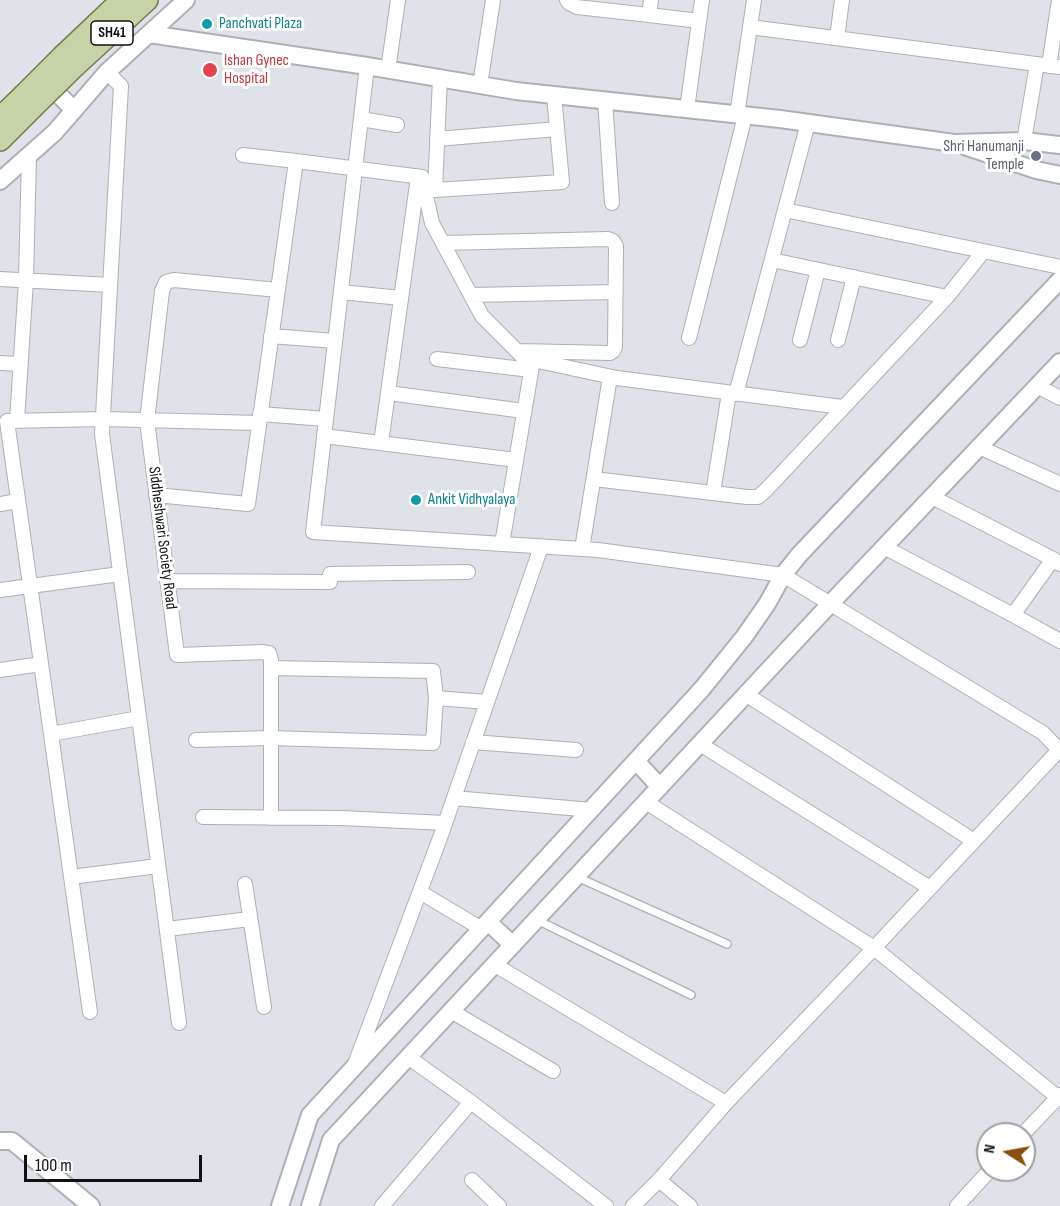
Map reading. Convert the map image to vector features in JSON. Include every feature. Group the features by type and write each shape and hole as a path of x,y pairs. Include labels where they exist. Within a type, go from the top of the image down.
{"main road":[{"name":"SH41","path":"0,140 27,102 70,60 122,0"},
{"name":"SH41","path":"70,60 147,0"},
{"name":"SH41","path":"0,118 27,102"}],"street":[{"path":"0,104 109,0"},
{"path":"0,180 55,132 107,72 186,0"},
{"path":"388,70 398,0"},
{"path":"480,85 493,0"},
{"path":"567,0 577,7 699,21"},
{"path":"649,15 651,0"},
{"path":"687,109 702,0"},
{"path":"689,338 741,115 754,0"},
{"path":"837,38 842,0"},
{"path":"1024,141 1049,66 1059,0"},
{"path":"750,27 1049,66"},
{"path":"149,34 554,95 808,123 954,143 1024,141 1060,145"},
{"path":"367,66 313,532 582,549 783,575 1043,733 1060,750 726,1103 659,1180 633,1206"},
{"path":"35,70 74,110"},
{"path":"107,72 121,86 102,434 179,1023"},
{"path":"440,78 435,190 562,182 554,95"},
{"path":"605,100 612,203"},
{"path":"361,119 397,125"},
{"path":"713,493 732,393 772,260 808,123"},
{"path":"437,139 557,129"},
{"path":"954,143 1036,170 1060,175"},
{"path":"29,155 21,364 8,421 90,1012"},
{"path":"243,155 422,177 432,223 482,316 532,365"},
{"path":"156,495 248,504 296,161"},
{"path":"381,443 418,177"},
{"path":"785,210 1060,267"},
{"path":"443,243 608,239 613,241 616,246 615,347 613,351 610,353 517,351"},
{"path":"594,478 758,497 948,297 983,252"},
{"path":"772,260 948,297"},
{"path":"800,340 818,270"},
{"path":"838,340 854,277"},
{"path":"0,279 110,285"},
{"name":"Siddheshwari Society Road","path":"272,668 269,653 264,652 177,654 147,421 162,291 166,282 174,280 278,290"},
{"path":"280,1206 310,1115 701,690 744,637 767,604 783,575 807,547 1060,280"},
{"path":"341,292 401,298"},
{"path":"471,295 615,292"},
{"path":"271,336 335,341"},
{"path":"437,359 532,365 842,408"},
{"path":"310,1206 331,1140 830,604 1060,362"},
{"path":"0,363 21,364"},
{"path":"502,544 532,365"},
{"path":"582,549 610,377"},
{"path":"1037,386 1060,398"},
{"path":"388,393 524,411"},
{"path":"8,421 326,419"},
{"path":"324,436 516,460"},
{"path":"979,447 1060,484"},
{"path":"932,497 1056,562 1013,615"},
{"path":"0,504 18,501"},
{"path":"352,1070 445,823 541,547"},
{"path":"884,547 1060,641"},
{"path":"167,581 330,582 330,574 468,572"},
{"path":"0,590 120,574"},
{"path":"0,669 41,664"},
{"path":"196,740 271,738 433,743 436,698 433,671 272,668 271,738 271,818"},
{"path":"747,695 974,841"},
{"path":"436,698 488,702"},
{"path":"51,734 139,718"},
{"path":"473,742 576,750"},
{"path":"700,744 930,888"},
{"path":"636,761 660,787"},
{"path":"454,798 592,810"},
{"path":"646,802 874,948 1059,1097 1035,1122"},
{"path":"203,817 341,818 445,823"},
{"path":"71,877 158,866"},
{"path":"245,884 264,1007"},
{"path":"420,892 485,925 513,945"},
{"path":"166,929 250,919"},
{"path":"495,965 726,1103"},
{"path":"451,1011 553,1071"},
{"path":"408,1057 471,1102 606,1206"},
{"path":"382,1206 471,1102"},
{"path":"0,1141 12,1141 91,1206"},
{"path":"472,1180 499,1206"},
{"path":"659,1180 690,1206"},
{"path":"957,1206 979,1182"}],"lane":[{"path":"577,877 727,944"},
{"path":"537,920 691,996"}],"place":[{"name":"Panchvati Plaza","path":"207,24"},
{"name":"Ishan Gynec Hospital","path":"210,70"},
{"name":"Shri Hanumanji Temple","path":"1036,156"},
{"name":"Ankit Vidhyalaya","path":"416,500"}]}
